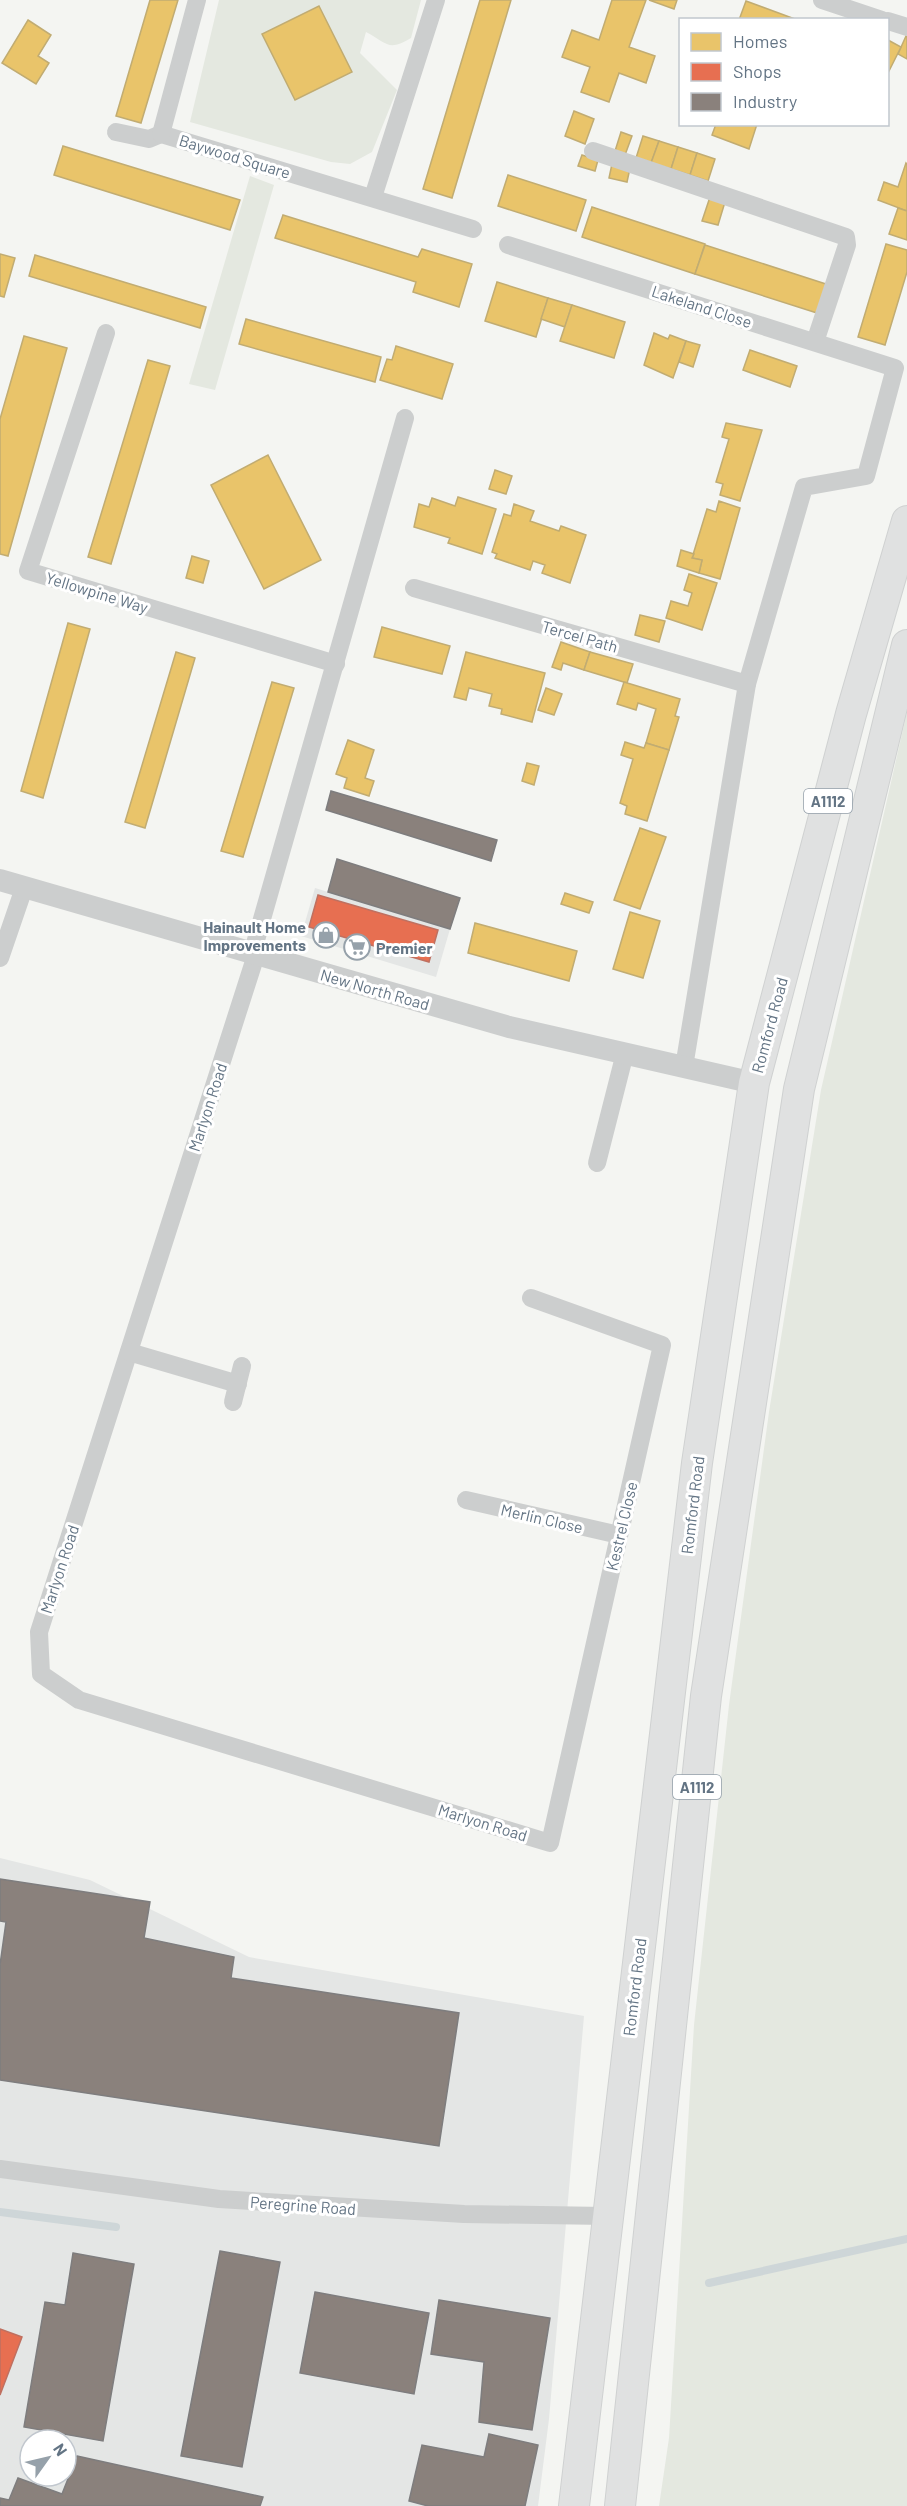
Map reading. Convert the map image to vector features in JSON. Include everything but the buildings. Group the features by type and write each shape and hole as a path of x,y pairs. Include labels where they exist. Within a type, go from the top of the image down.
{"main road":[{"name":"Romford Road","path":"574,2506 697,1463 754,1083 851,714 907,521"},
{"name":"A1112","path":"620,2506 706,1696 799,1089 907,645"},
{"path":"754,1083 799,1089"}],"street":[{"name":"Baywood Square","path":"197,0 161,134 473,228"},
{"path":"373,197 436,0"},
{"path":"822,0 876,18"},
{"path":"889,21 907,27"},
{"path":"116,132 148,139 161,134"},
{"path":"593,151 846,237 848,245 815,342"},
{"name":"Lakeland Close","path":"508,244 895,368 866,476 804,487 747,684"},
{"name":"Yellowpine Way","path":"106,333 27,571 336,664"},
{"path":"254,954 405,418"},
{"name":"Tercel Path","path":"414,588 747,684"},
{"path":"684,1067 747,684"},
{"name":"New North Road","path":"0,880 509,1027 754,1083"},
{"path":"0,958 24,888"},
{"name":"Marlyon Road","path":"254,954 39,1632 41,1674 79,1700 550,1843"},
{"path":"597,1163 625,1053"},
{"name":"Kestrel Close","path":"531,1298 662,1345 550,1843"},
{"path":"129,1352 240,1375 233,1402"},
{"name":"Merlin Close","path":"466,1500 619,1535"},
{"name":"Peregrine Road","path":"0,2169 219,2199 464,2214 607,2216"}],"shaded area":[{"path":"219,0 421,0 411,38 392,45 366,32 360,53 397,90 372,152 350,164 331,162 190,122"},
{"path":"250,176 274,185 215,390 189,384"},
{"path":"907,712 907,2506 659,2506 669,2438 694,2025 729,1705 769,1412 821,1090"},
{"path":"315,888 450,929 436,977 301,936"},
{"path":"0,1858 90,1880 249,1957 584,2016 549,2419 538,2506 0,2506"}],"waterway":[{"path":"0,2212 116,2227"},
{"path":"709,2283 907,2239"}],"place":[{"name":"Hainault Home Improvements","path":"326,935"},
{"name":"Premier","path":"357,947"}]}
